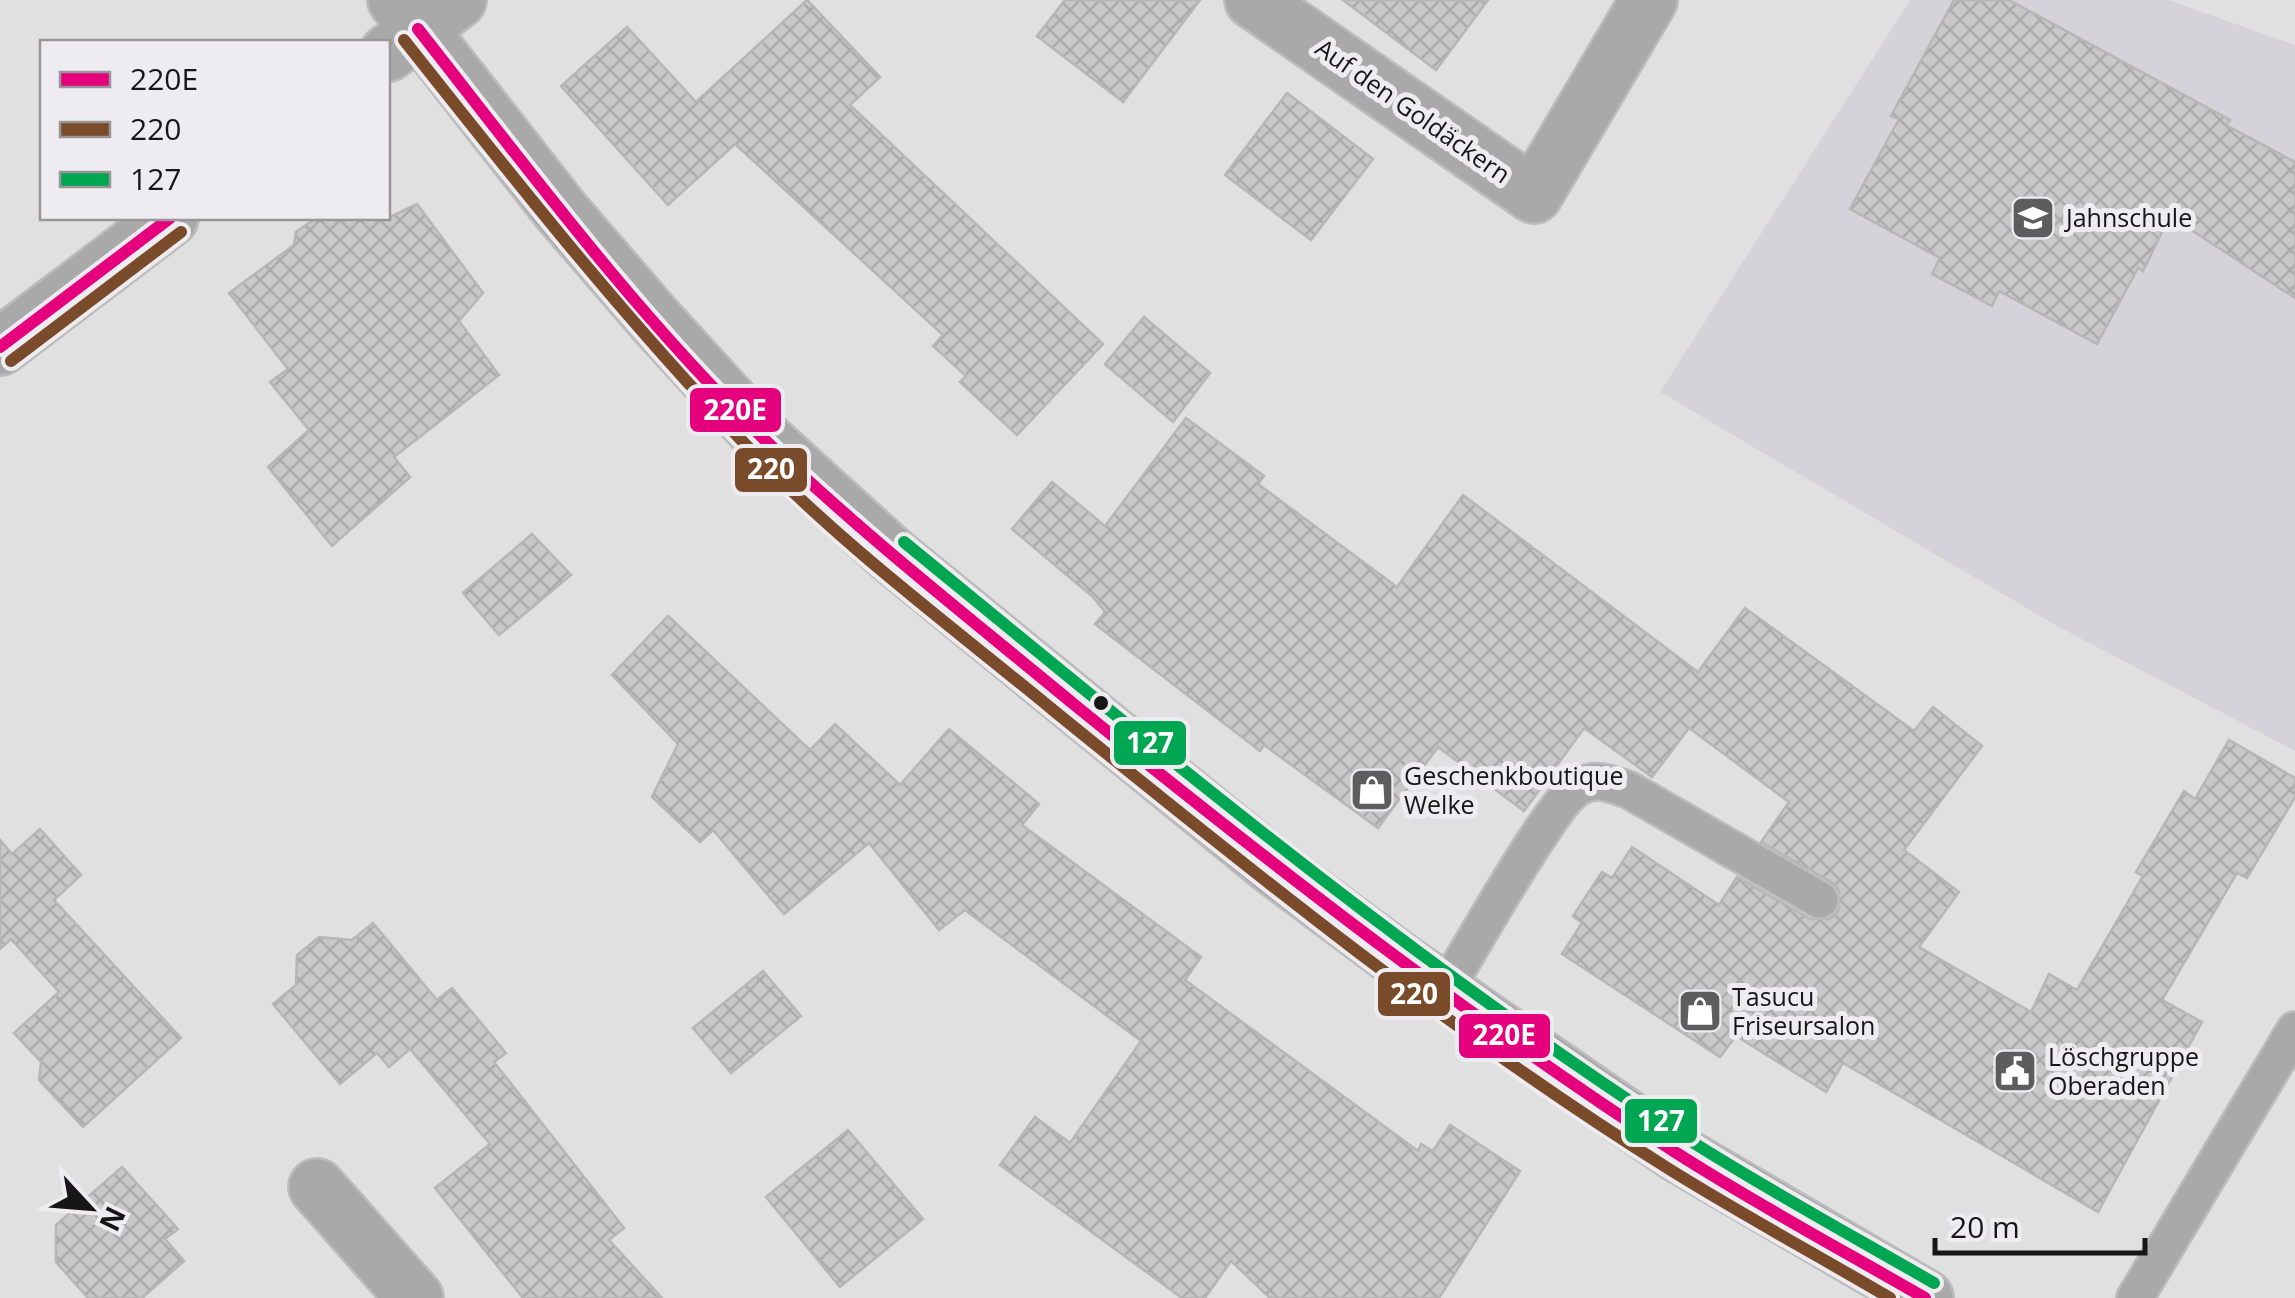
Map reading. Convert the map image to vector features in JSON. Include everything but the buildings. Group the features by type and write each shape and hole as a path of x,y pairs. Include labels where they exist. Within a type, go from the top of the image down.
{"main road":[{"name":"Auf den Goldäckern","path":"1254,0 1534,195 1648,0"},
{"path":"415,21 560,211 763,438 894,556 1275,868 1676,1153 1925,1298"},
{"path":"0,346 167,220"},
{"path":"317,1187 415,1298"}],"lane":[{"path":"1446,990 1554,816 1576,788 1600,780 1629,790 1820,900"},
{"path":"2136,1298 2295,1030"}],"shaded area":[{"name":"Jahnschule","path":"1910,0 2168,0 2295,45 2295,751 2055,625 1660,392"}],"transit line":[{"name":"220E","path":"418,29 672,343 765,440 918,576 1222,823 1520,1047 1706,1171 1925,1298"},
{"name":"220","path":"404,40 528,196 701,398 782,482 857,550 1202,831 1509,1063 1669,1169 1890,1298"},
{"name":"220E","path":"0,347 167,220"},
{"name":"220","path":"11,361 181,232"},
{"name":"127","path":"904,542 1286,851 1483,999 1686,1138 1934,1283"}],"place":[{"name":"Jahnschule","path":"2033,218"},
{"name":"Geschenkboutique Welke","path":"1372,790"},
{"name":"Tasucu Friseursalon","path":"1700,1011"},
{"name":"Löschgruppe Oberaden","path":"2015,1071"}]}
